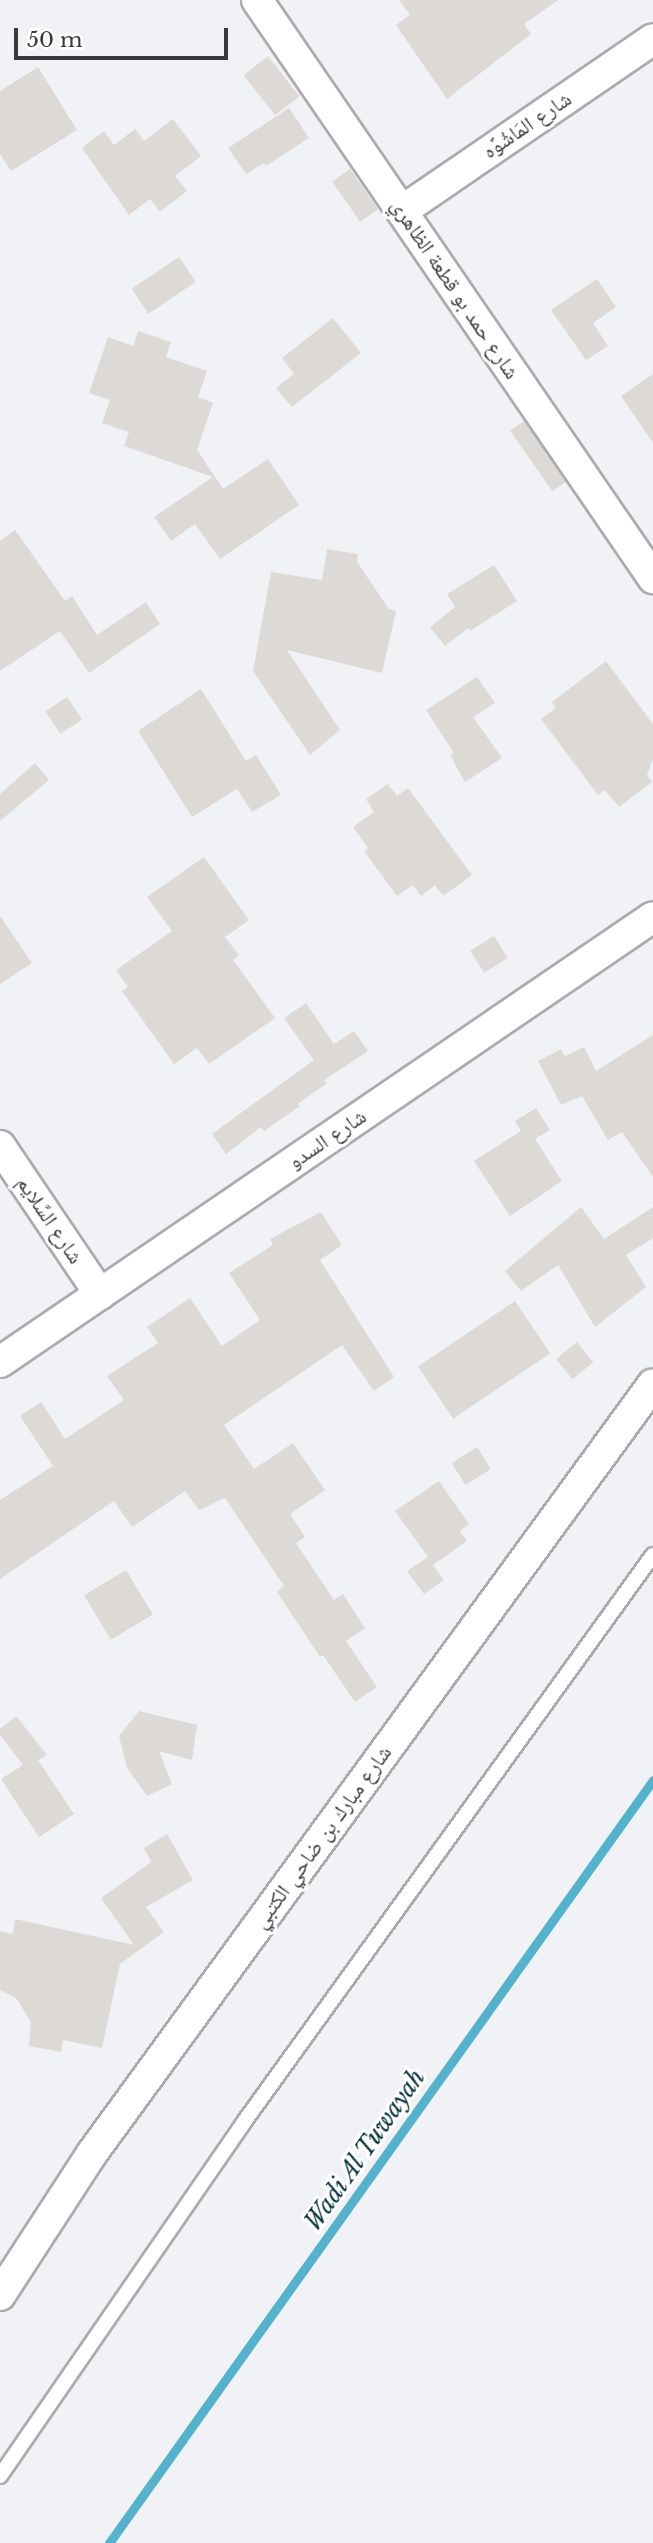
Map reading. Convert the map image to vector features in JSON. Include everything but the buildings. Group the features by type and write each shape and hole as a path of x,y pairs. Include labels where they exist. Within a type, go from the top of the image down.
{"street":[{"name":"شارع حمد بو قطعة الظاهري","path":"257,0 653,578"},
{"name":"شارع المَاشُوَّه","path":"402,211 653,39"},
{"name":"شارع السدو","path":"0,1362 653,916"},
{"name":"شارع السَّلايم","path":"0,1146 100,1294"},
{"name":"شارع مبارك بن ضاحي الكتبي","path":"0,2295 93,2152 653,1384"}],"lane":[{"path":"0,2476 244,2122 653,1555"}],"waterway":[{"name":"Wadi Al Tuwayah","path":"109,2543 653,1780"}]}
